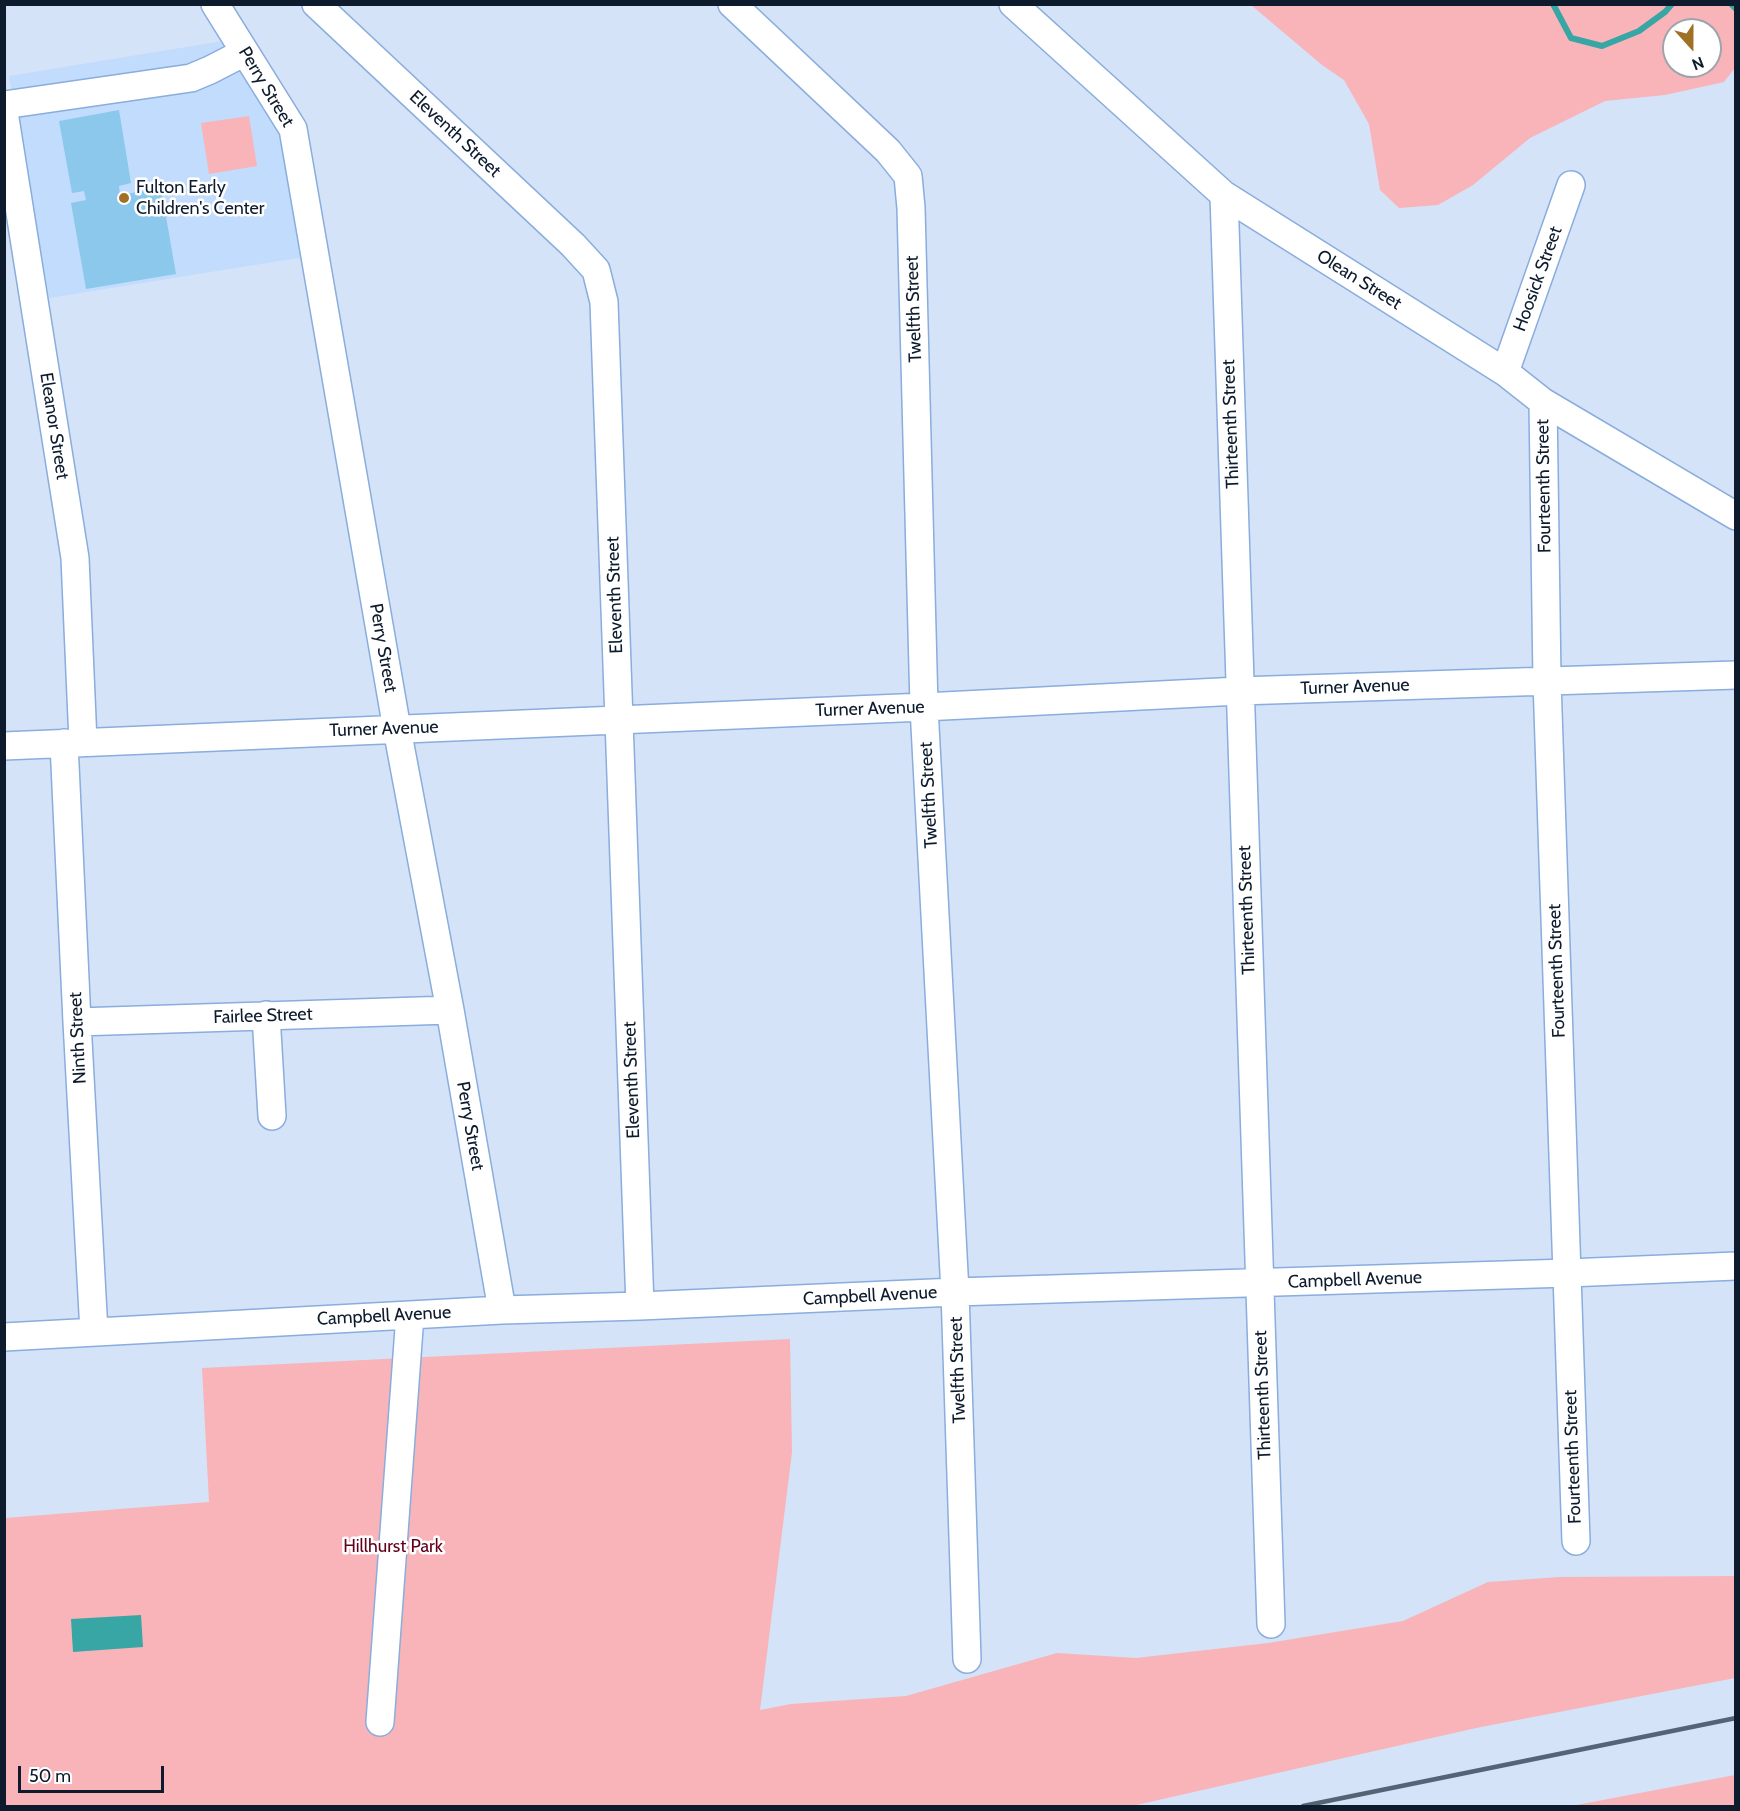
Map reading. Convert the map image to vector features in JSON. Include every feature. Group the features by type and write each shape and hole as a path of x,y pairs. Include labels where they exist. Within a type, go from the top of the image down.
{"street":[{"name":"Perry Street","path":"216,4 293,129 397,729 450,1010 502,1310"},
{"name":"Eleventh Street","path":"316,4 573,245 596,270 604,303 640,1306"},
{"name":"Twelfth Street","path":"732,4 888,150 908,176 911,208 924,707 955,1292 967,1659"},
{"name":"Olean Street","path":"1013,4 1224,195 1505,372 1543,402 1736,516"},
{"path":"4,105 191,78 245,52"},
{"name":"Eleanor Street","path":"4,112 75,558 74,743"},
{"name":"Hoosick Street","path":"1505,372 1571,185"},
{"name":"Thirteenth Street","path":"1224,195 1270,1624"},
{"name":"Fourteenth Street","path":"1543,402 1547,681 1576,1541"},
{"name":"Turner Avenue","path":"4,746 924,707 1239,691 1736,675"},
{"name":"Ninth Street","path":"74,743 77,1022 94,1332"},
{"name":"Fairlee Street","path":"77,1022 450,1010"},
{"path":"266,1015 272,1116"},
{"name":"Campbell Avenue","path":"4,1337 502,1310 955,1292 1568,1274 1736,1266"},
{"path":"380,1722 410,1315"}],"shaded area":[{"path":"223,41 282,134 304,257 49,298 9,76"},
{"path":"141,1615 143,1647 73,1652 71,1619"}],"green space":[{"path":"1251,5 1735,5 1735,68 1724,82 1665,95 1605,101 1530,138 1473,185 1438,205 1399,208 1380,190 1369,124 1344,80 1322,65"},
{"path":"249,116 257,166 209,174 201,123"},
{"name":"Hillhurst Park","path":"790,1339 792,1452 760,1710 791,1704 906,1696 1057,1653 1136,1658 1268,1643 1403,1621 1488,1582 1560,1577 1735,1576 1735,1678 1476,1728 1132,1806 5,1806 5,1518 209,1502 202,1368"},
{"path":"1735,1775 1735,1806 1571,1806"}],"building":[{"name":"Fulton Early Children's Center","path":"119,110 131,183 119,186 120,195 161,188 176,274 86,289 71,203 86,200 84,191 72,193 59,121"}],"waterway":[{"path":"1553,4 1571,38 1602,46 1639,31 1672,4"},
{"path":"1731,4 1736,9"}],"railway":[{"path":"1303,1806 1736,1718"}],"place":[{"name":"Fulton Early Children's Center","path":"124,198"}]}
